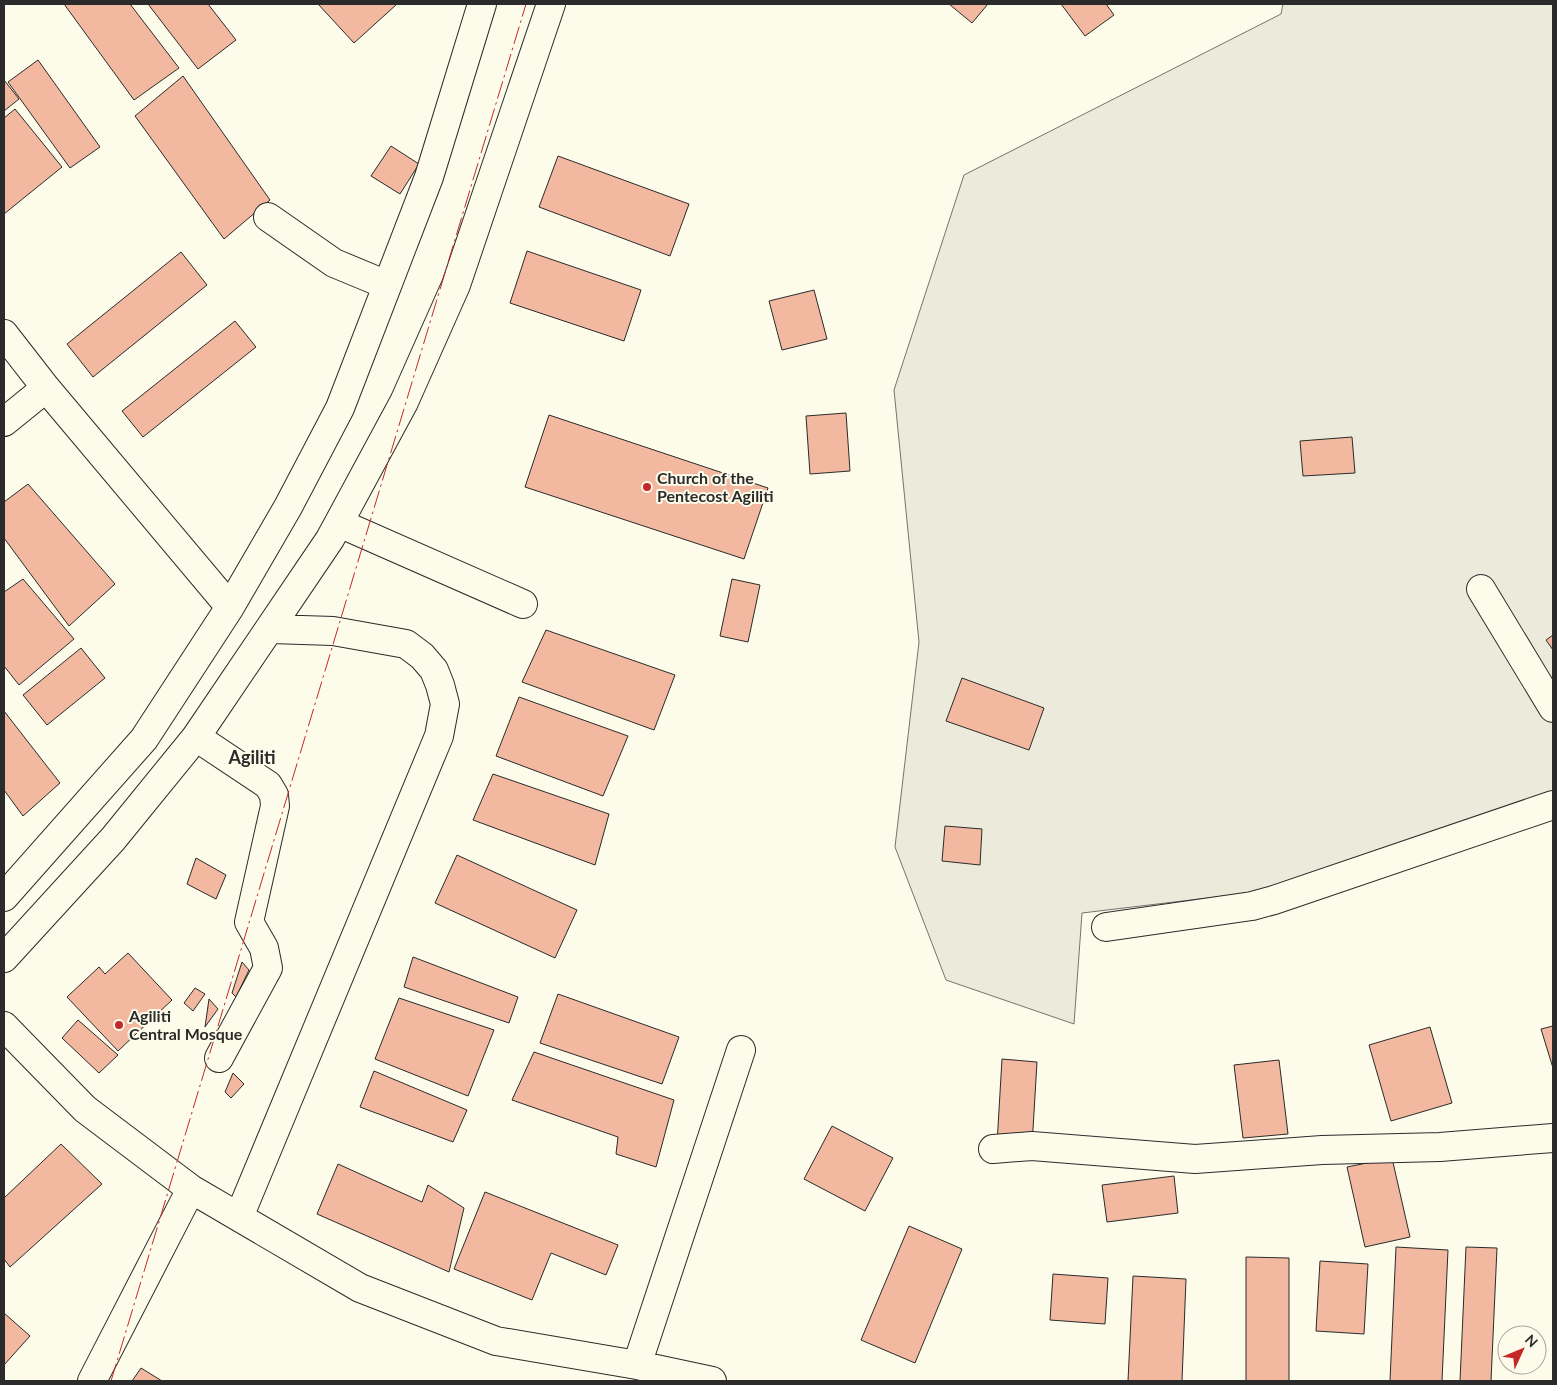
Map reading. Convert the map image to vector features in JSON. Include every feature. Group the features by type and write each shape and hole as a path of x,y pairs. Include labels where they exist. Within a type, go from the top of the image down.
{"street":[{"path":"4,897 144,739 230,607 288,507 340,408 388,284 429,177 482,4"},
{"path":"4,958 113,839 196,737 330,540 404,402 456,285 551,4"},
{"path":"268,217 334,264 388,284"},
{"path":"4,334 46,388 230,607"},
{"path":"4,422 46,388"},
{"path":"339,523 523,604"},
{"path":"1481,589 1553,708"},
{"path":"239,1217 439,736 446,704 434,670 422,656 406,644 333,631 271,629"},
{"path":"196,737 268,785 274,795 275,806 249,922 264,948 268,968 219,1058"},
{"path":"1106,927 1252,906 1274,900 1553,805"},
{"path":"4,1026 85,1109 191,1189 360,1288 496,1342 637,1365 712,1381"},
{"path":"637,1365 740,1050"},
{"path":"993,1149 1032,1146 1195,1159 1322,1150 1440,1147 1553,1138"},
{"path":"92,1381 191,1189"}],"shaded area":[{"path":"1283,4 1553,4 1553,794 1266,891 1082,913 1074,1024 946,980 895,847 919,642 894,390 964,175 1281,14"}],"building":[{"path":"64,4 130,4 179,68 134,100"},
{"path":"148,4 208,4 236,40 198,69"},
{"path":"318,4 397,4 354,43"},
{"path":"949,4 988,4 972,23"},
{"path":"1061,4 1106,4 1114,15 1085,36"},
{"path":"38,60 100,147 70,168 8,82"},
{"path":"183,76 270,200 224,239 135,116"},
{"path":"4,80 19,99 4,111"},
{"path":"15,109 62,167 4,214 4,118"},
{"path":"391,146 419,164 400,194 371,176"},
{"path":"558,156 689,204 670,256 539,207"},
{"path":"527,251 641,290 624,341 510,303"},
{"path":"181,252 207,285 93,377 67,344"},
{"path":"814,290 827,339 782,350 769,301"},
{"path":"235,321 256,347 143,437 122,411"},
{"path":"846,413 850,471 810,474 806,416"},
{"name":"Church of the Pentecost Agiliti","path":"549,415 768,488 744,559 525,487"},
{"path":"1352,437 1355,473 1303,476 1300,441"},
{"path":"28,484 115,584 69,626 4,538 4,502"},
{"path":"23,579 74,639 19,685 4,666 4,592"},
{"path":"732,579 760,585 748,642 720,636"},
{"path":"546,630 675,675 654,730 522,682"},
{"path":"1553,635 1553,650 1546,640"},
{"path":"81,648 105,678 47,725 23,695"},
{"path":"962,678 1044,708 1029,750 946,721"},
{"path":"519,697 628,736 603,796 496,756"},
{"path":"4,711 60,783 23,816 4,790"},
{"path":"493,774 609,814 595,865 473,820"},
{"path":"945,826 982,829 980,865 942,861"},
{"path":"457,855 577,910 555,958 435,903"},
{"path":"196,858 226,875 216,899 187,884"},
{"name":"Agiliti Central Mosque","path":"128,953 172,1000 118,1051 67,997 99,967 105,974"},
{"path":"413,957 518,997 509,1023 404,987"},
{"path":"242,962 249,970 236,997 232,993"},
{"path":"195,988 205,994 193,1011 184,1003"},
{"path":"558,994 679,1037 662,1084 540,1043"},
{"path":"399,998 494,1030 468,1096 375,1059"},
{"path":"209,999 218,1009 205,1027"},
{"path":"78,1020 118,1055 99,1073 62,1038"},
{"path":"1553,1026 1553,1068 1541,1029"},
{"path":"1430,1027 1452,1103 1391,1121 1369,1045"},
{"path":"534,1052 674,1100 656,1167 616,1154 618,1137 512,1100"},
{"path":"1002,1059 1037,1062 1032,1146 997,1144"},
{"path":"1279,1060 1288,1134 1243,1138 1234,1065"},
{"path":"374,1071 467,1110 453,1142 360,1107"},
{"path":"233,1073 244,1084 231,1098 225,1092"},
{"path":"832,1126 893,1158 865,1211 804,1179"},
{"path":"61,1144 102,1184 10,1267 4,1259 4,1198"},
{"path":"1392,1158 1410,1237 1365,1247 1347,1167"},
{"path":"338,1164 422,1202 428,1185 464,1208 449,1272 317,1214"},
{"path":"1174,1176 1178,1213 1107,1222 1102,1185"},
{"path":"485,1192 618,1245 606,1275 551,1253 532,1300 454,1269"},
{"path":"909,1226 962,1249 915,1363 861,1340"},
{"path":"1396,1247 1448,1250 1442,1381 1390,1381"},
{"path":"1466,1247 1497,1248 1491,1381 1460,1381"},
{"path":"1246,1257 1289,1258 1289,1381 1246,1381"},
{"path":"1320,1261 1368,1264 1364,1334 1316,1331"},
{"path":"1053,1274 1108,1278 1105,1324 1050,1320"},
{"path":"1133,1276 1186,1279 1182,1381 1128,1381"},
{"path":"4,1313 30,1336 4,1365"},
{"path":"141,1368 162,1381 132,1381"}],"power":[{"path":"111,1381 526,4"}],"place":[{"name":"Church of the Pentecost Agiliti","path":"647,487"},
{"name":"Agiliti Central Mosque","path":"119,1025"}],"district":[{"name":"Agiliti","path":"252,758"}]}
